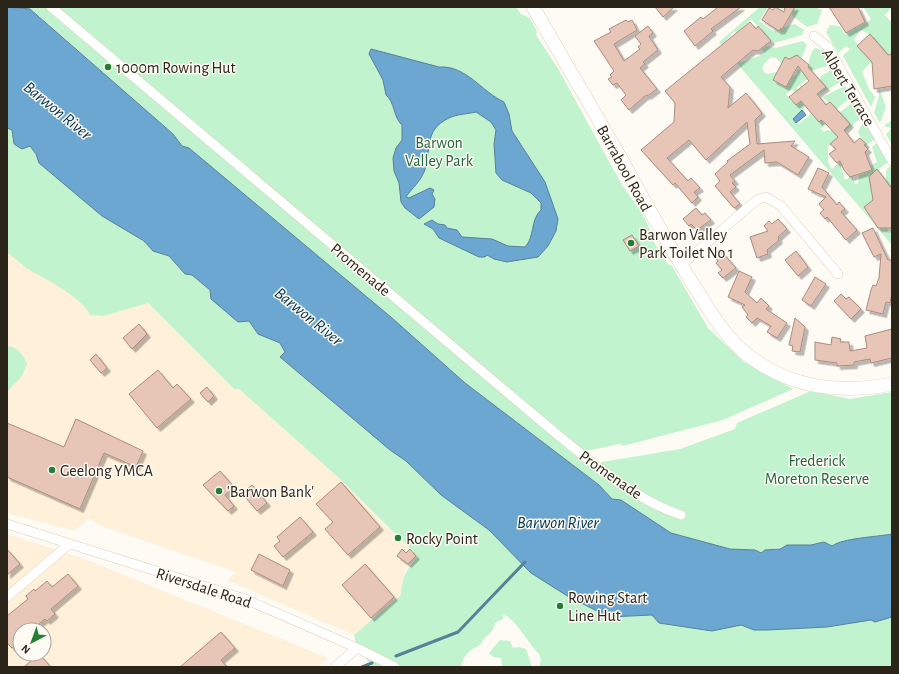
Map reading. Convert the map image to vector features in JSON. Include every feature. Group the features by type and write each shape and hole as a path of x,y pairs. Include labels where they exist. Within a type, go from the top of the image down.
{"street":[{"name":"Promenade","path":"51,7 534,416 590,460 632,490 662,509 681,515"},
{"name":"Barrabool Road","path":"533,7 680,266 714,318 748,355 766,367 790,378 826,389 862,389 892,384"},
{"name":"Albert Terrace","path":"814,36 828,47 892,161"},
{"path":"680,266 759,198 766,197 781,206 838,274"},
{"name":"Riversdale Road","path":"7,524 245,599 357,648 395,667"},
{"path":"7,597 69,544"},
{"path":"335,667 357,648"}],"shaded area":[{"path":"7,244 104,316 148,303 234,389 239,389 340,479 418,556 406,569 403,577 401,595 354,635 227,580 236,572 101,526 89,518 74,531 7,513"},
{"path":"7,534 82,558 328,658 318,667 7,667"}],"green space":[{"name":"Barwon Valley Park","path":"22,7 516,7 522,15 525,15 533,24 537,32 536,35 557,67 622,185 642,213 652,234 653,241 668,264 672,266 708,328 744,362 793,389 723,420 623,446 620,444 576,453 597,468 602,462 680,449 735,429 737,423 811,391 850,399 892,392 892,534 852,539 832,546 824,542 811,545 787,545 761,553 755,550 730,549 671,533 621,500 612,499 599,485 465,383 392,318 189,148 182,146 173,134 31,9 24,9"},
{"path":"760,7 768,7 759,21 773,31 776,29 779,31 782,26 785,27 795,24 804,30 802,35 774,43 751,19 740,30 758,51 757,52 734,31 722,46 719,42"},
{"path":"778,7 814,7 822,10 817,24 807,27 791,15 792,12 785,8"},
{"path":"863,7 892,7 885,15 892,23 892,54 875,60 862,72 869,89 875,97 871,107 843,56 850,49 846,46 838,53 826,32 830,25 840,26 845,34 871,19","holes":["861,30 869,34 858,45 854,39"]},
{"path":"803,41 807,45 802,57 794,56 789,59 785,57 782,64 776,58 771,57 764,64 762,70 767,74 777,72 773,80 786,87 792,76 797,74 797,69 805,73 811,54 815,48 826,51 832,63 828,66 816,69 806,77 808,79 796,88 800,90 798,97 792,89 786,94 795,105 801,101 804,105 826,87 820,80 821,76 835,68 842,81 818,95 793,119 796,124 798,124 809,116 810,112 819,122 835,108 822,97 845,86 851,97 822,121 825,125 821,129 824,132 827,130 832,131 837,136 850,124 844,119 840,112 853,102 862,117 828,146 828,162 832,169 843,159 862,154 866,151 867,157 842,165 841,167 845,180 852,176 855,184 858,183 859,175 872,170 870,166 877,162 872,147 877,143 888,162 871,175 876,182 884,182 870,185 873,199 880,198 886,182 886,171 890,166 892,169 892,199 885,228 888,229 888,232 891,232 892,245 730,55 731,54 739,62 743,62 764,54 762,49 766,46 776,48"},
{"path":"879,88 886,107 880,123 874,113 879,96"},
{"path":"892,120 892,145 886,134 891,129 889,127 885,127 885,125"},
{"path":"864,121 875,139 865,146 858,132"},
{"path":"7,128 12,130 14,144 30,146 36,154 39,163 102,216 144,241 153,251 169,255 185,274 192,275 210,290 211,299 238,322 249,321 258,334 280,343 285,352 281,358 390,450 406,461 441,495 489,530 531,573 569,597 609,617 652,615 659,623 712,631 741,625 754,630 827,627 872,620 875,622 892,617 892,667 539,667 541,660 539,654 513,621 503,614 503,619 495,623 493,630 484,638 481,644 466,655 461,667 373,667 357,648 354,635 401,595 405,574 418,556 340,479 239,389 234,389 148,303 104,316 90,315 79,301 26,268 7,252"},
{"path":"7,346 20,352 27,364 22,376 7,392"},
{"path":"500,640 510,641 513,648 519,647 526,649 532,667 502,667 501,658 493,657 489,653"}],"water":[{"name":"Barwon River","path":"7,7 30,9 173,134 182,146 189,148 392,318 465,383 599,485 612,499 621,500 671,533 730,549 755,550 761,553 765,550 780,549 787,545 811,545 824,542 832,546 852,539 892,534 892,617 875,622 871,620 827,627 754,630 741,625 712,631 659,623 652,615 609,617 569,597 531,573 489,530 441,495 406,461 390,450 280,357 285,352 280,343 258,334 249,321 238,322 211,299 210,290 192,275 185,274 169,256 153,251 144,241 102,216 39,163 36,154 30,146 22,149 14,144 12,130 7,128"},
{"path":"371,49 439,67 457,70 504,102 509,114 512,131 545,182 558,219 556,231 548,246 538,257 507,262 494,259 487,255 485,257 479,257 439,238 433,229 424,224 432,220 438,224 445,225 447,228 457,230 462,237 492,239 508,246 525,247 528,243 535,219 541,210 541,203 531,193 502,180 496,173 494,144 496,130 491,122 476,112 449,118 435,129 430,142 427,164 424,172 406,197 409,198 430,188 434,190 432,194 435,199 434,207 419,219 405,208 401,202 399,183 394,171 393,158 396,148 402,140 402,125 397,118 389,98 386,95 383,80 369,54"},
{"path":"802,110 806,115 796,123 793,119"}],"building":[{"path":"655,7 674,7 663,17"},
{"path":"718,7 741,7 711,29 713,31 695,46 684,31 701,17 703,19"},
{"path":"775,7 784,12 785,7 795,7 781,31 781,28 779,31 762,20 769,8 773,10"},
{"path":"829,7 858,7 865,22 846,33"},
{"path":"626,20 628,22 632,20 637,30 614,44 624,61 640,49 638,47 641,44 635,36 648,26 653,33 649,36 658,50 643,62 645,64 640,68 657,89 645,96 629,110 621,100 626,95 617,83 613,85 608,79 612,77 610,75 614,71 594,41 611,32 609,29"},
{"path":"750,22 756,29 758,26 771,41 758,51 753,50 721,77 730,87 728,108 746,93 762,113 755,120 757,144 795,141 791,146 809,157 798,175 777,162 765,163 764,150 730,175 735,181 732,183 736,187 730,192 740,204 734,208 715,186 720,181 715,174 728,162 727,161 750,144 747,122 706,160 689,140 667,158 688,181 691,178 700,188 694,192 698,197 692,203 675,183 673,185 641,150 674,122 675,103 665,91"},
{"path":"870,34 888,55 892,54 892,86 874,89 872,62 857,46"},
{"path":"797,55 809,65 808,67 826,87 817,94 826,105 830,102 850,124 844,130 854,143 860,138 866,144 864,145 868,149 865,152 872,170 850,177 844,170 840,161 837,163 829,154 836,149 830,144 838,137 821,120 819,122 801,101 796,105 789,97 809,81 798,66 786,87 773,80 785,57 789,59"},
{"path":"818,168 829,173 822,187 837,205 839,202 845,209 841,212 857,230 846,240 827,217 825,219 820,213 824,210 819,204 826,197 808,189"},
{"path":"877,169 892,189 892,228 878,228 864,207 873,200 869,177"},
{"path":"696,208 702,215 705,213 711,220 697,230 691,224 689,226 683,219"},
{"path":"778,219 787,229 778,237 779,240 767,250 768,254 757,258 750,237 768,231 764,226 769,221 772,224"},
{"path":"873,228 888,260 892,260 892,293 890,303 886,302 883,314 866,310 873,285 876,286 879,278 881,254 874,257 862,233"},
{"name":"Barwon Valley Park Toilet No 1","path":"632,235 639,246 630,251 623,240"},
{"path":"796,251 808,267 798,276 785,260"},
{"path":"722,252 736,268 723,278 718,273 722,270 716,263 718,261 715,258"},
{"path":"739,271 752,277 745,292 757,303 761,298 769,306 766,309 787,323 777,338 767,332 771,326 757,318 752,323 746,317 748,315 742,307 745,305 728,297"},
{"path":"815,277 826,284 811,306 802,300"},
{"path":"841,294 846,299 849,297 861,309 851,319 834,301"},
{"path":"795,318 805,327 800,352 792,351 793,346 789,345"},
{"path":"139,324 147,334 132,349 123,338"},
{"path":"892,329 892,358 871,363 870,359 854,362 854,365 837,366 837,363 815,360 815,342 831,345 832,337 841,339 840,342 849,342 850,351 867,348 865,336"},
{"path":"96,354 107,368 101,373 90,360"},
{"path":"158,370 173,388 177,384 191,399 157,428 129,394"},
{"path":"207,387 214,396 208,402 200,393"},
{"name":"Geelong YMCA","path":"76,419 143,451 136,467 104,453 80,509 7,477 7,423 64,447"},
{"name":"'Barwon Bank'","path":"220,471 234,487 225,495 234,506 228,511 203,485"},
{"path":"341,482 380,527 348,555 325,529 333,522 316,504"},
{"path":"252,485 267,503 257,511 242,493"},
{"path":"300,517 313,532 283,557 274,546 280,541 277,537"},
{"path":"7,549 20,564 7,575"},
{"path":"402,549 406,553 410,549 416,556 408,564 397,556"},
{"path":"259,554 290,570 283,586 251,570"},
{"path":"365,564 394,597 371,618 342,585"},
{"path":"68,574 78,586 51,609 55,614 47,621 45,619 41,622 12,622 12,648 7,643 7,616 28,599 26,596 34,589 35,591 47,581 52,587"},
{"path":"221,632 235,648 221,660 227,667 180,667"},
{"path":"30,662 46,662 51,667 24,667"}],"waterway":[{"path":"396,656 458,632 525,562"},
{"path":"362,667 372,663"}],"place":[{"name":"1000m Rowing Hut","path":"108,67"},
{"name":"Barwon Valley Park Toilet No 1","path":"631,243"},
{"name":"Geelong YMCA","path":"52,470"},
{"name":"'Barwon Bank'","path":"219,491"},
{"name":"Rocky Point","path":"398,538"},
{"name":"Rowing Start Line Hut","path":"560,606"}],"park label":[{"name":"Frederick Moreton Reserve","path":"817,469"}]}
